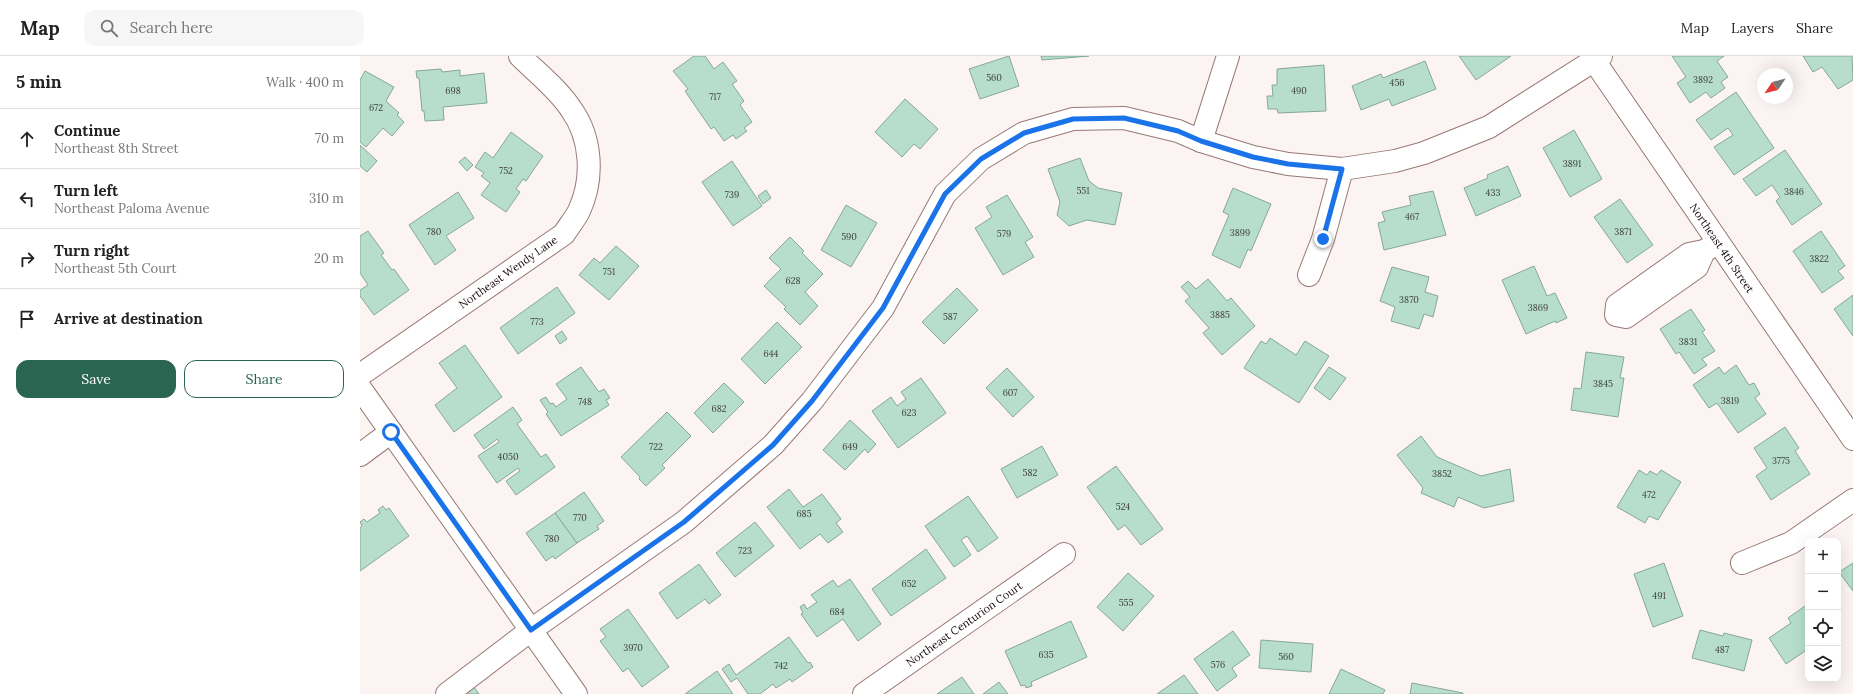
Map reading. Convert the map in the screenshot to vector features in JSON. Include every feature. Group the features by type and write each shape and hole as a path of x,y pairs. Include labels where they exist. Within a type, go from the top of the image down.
{"street":[{"name":"Northeast Wendy Lane","path":"360,374 564,234 579,212 588,186 589,160 584,132 571,108 520,56"},
{"path":"1201,141 1228,56"},
{"path":"447,694 531,630 684,522 773,445 812,401 883,308 945,194 981,159 1024,133 1073,119 1124,118 1178,131 1201,141 1253,157 1288,164 1342,169 1395,161 1424,153 1489,127 1595,58"},
{"name":"Northeast 4th Street","path":"1595,58 1711,247 1853,439"},
{"path":"1309,275 1323,239 1342,169"},
{"path":"1609,320 1617,305 1688,254 1711,247"},
{"path":"360,388 576,694"},
{"path":"360,455 391,432"},
{"path":"1742,563 1791,543 1853,500"},
{"name":"Northeast Centurion Court","path":"864,694 1064,554"}],"building":[{"path":"694,56 705,56 714,69 723,62 737,81 732,84 744,101 740,105 752,122 744,128 747,131 736,139 733,135 724,141 714,127 711,129 685,91 688,89 673,71"},
{"path":"1009,56 1019,86 980,99 969,69"},
{"path":"1041,56 1089,56 1042,60"},
{"path":"1459,56 1511,56 1476,80"},
{"path":"1672,56 1724,56 1717,61 1728,77 1721,82 1725,88 1711,98 1706,92 1690,103 1677,83 1686,77"},
{"path":"1803,56 1852,56 1853,80 1838,89 1822,67 1813,72"},
{"path":"1425,61 1436,89 1392,106 1389,99 1361,110 1352,86 1381,74 1383,78"},
{"path":"1324,65 1326,111 1278,113 1277,109 1268,109 1267,96 1273,96 1272,85 1277,85 1277,69"},
{"path":"441,69 442,72 460,70 460,76 484,73 487,103 443,107 444,120 425,121 424,111 422,111 419,78 417,78 416,71"},
{"path":"365,71 394,87 386,101 399,113 397,115 404,122 392,136 383,128 366,147 360,142 360,80"},
{"path":"1736,92 1774,148 1734,175 1714,147 1733,135 1728,128 1711,140 1696,120"},
{"path":"905,99 938,129 920,149 914,144 902,157 875,132"},
{"path":"1574,130 1602,179 1570,197 1543,148"},
{"path":"511,132 543,156 526,181 523,179 516,189 520,192 506,212 481,195 490,183 481,176 484,173 475,167 485,152 493,158"},
{"path":"360,145 377,161 367,172 360,166"},
{"path":"1785,150 1822,204 1792,225 1776,201 1780,197 1772,185 1756,196 1743,179"},
{"path":"465,157 473,165 467,171 459,162"},
{"path":"1080,158 1089,181 1098,188 1122,193 1115,225 1087,220 1069,226 1057,215 1060,202 1048,169"},
{"path":"732,161 762,206 733,226 702,182"},
{"path":"1508,166 1521,196 1476,216 1464,188 1488,178 1487,175"},
{"path":"1233,188 1271,204 1251,251 1248,249 1240,268 1212,255 1229,215 1223,212"},
{"path":"766,190 771,198 763,204 758,196"},
{"path":"1433,191 1446,235 1384,250 1378,223 1385,221 1382,212 1411,205 1409,196"},
{"path":"458,192 474,218 446,236 456,250 435,265 409,225"},
{"path":"1007,195 1033,237 1025,242 1034,257 1003,275 975,228 992,217 986,207"},
{"path":"1620,199 1653,245 1627,263 1594,217"},
{"path":"846,205 877,223 851,267 821,250"},
{"path":"368,231 384,253 381,255 392,270 394,269 409,290 374,315 360,296 360,290 368,285 360,273 360,236"},
{"path":"1821,231 1845,266 1838,271 1844,278 1822,293 1793,251"},
{"path":"790,237 804,251 802,253 823,274 805,292 818,306 800,325 784,309 786,307 764,286 781,269 769,258"},
{"path":"616,246 639,266 609,300 579,275 594,258 600,263"},
{"path":"1534,266 1547,296 1555,293 1567,318 1556,323 1555,321 1526,334 1502,280"},
{"path":"1392,267 1429,277 1425,292 1438,296 1433,317 1424,314 1419,329 1391,321 1395,307 1380,301"},
{"path":"1208,279 1227,301 1231,298 1255,326 1222,355 1203,333 1209,328 1185,301 1190,297 1181,287 1188,281 1196,289"},
{"path":"557,287 575,313 518,354 500,328"},
{"path":"957,288 978,310 944,344 922,322"},
{"path":"1853,295 1853,336 1834,309"},
{"path":"1691,309 1705,330 1702,332 1715,351 1702,359 1707,365 1694,374 1679,352 1676,354 1660,329"},
{"path":"777,322 802,347 765,384 741,359"},
{"path":"562,331 567,339 560,344 555,336"},
{"path":"1270,338 1296,355 1305,341 1329,356 1299,403 1244,368 1261,341 1266,344"},
{"path":"465,345 502,397 454,432 435,405 457,388 439,363"},
{"path":"1586,352 1624,357 1620,378 1624,378 1618,417 1571,410 1574,388 1581,389"},
{"path":"1736,365 1749,385 1754,383 1760,394 1755,398 1766,414 1738,433 1717,403 1709,408 1693,385 1719,367 1724,374"},
{"path":"581,367 599,392 604,389 610,398 606,400 609,405 561,436 546,414 548,412 540,400 546,397 550,404 553,403 556,407 567,399 556,384"},
{"path":"1329,367 1346,378 1330,400 1314,388"},
{"path":"1007,368 1034,397 1013,417 986,388"},
{"path":"921,378 946,413 898,448 872,411 891,397 897,406 906,399 901,392"},
{"path":"724,383 744,402 713,433 694,413"},
{"path":"513,407 522,420 517,424 541,457 546,454 555,467 516,495 506,481 520,471 518,468 497,483 478,456 499,442 497,439 484,449 474,435"},
{"path":"667,412 691,436 662,465 665,468 646,486 639,479 640,477 621,457"},
{"path":"850,420 876,444 868,453 865,449 845,470 823,450"},
{"path":"1785,427 1799,448 1795,451 1810,474 1771,500 1756,476 1767,468 1754,448"},
{"path":"1421,436 1437,457 1481,476 1510,469 1514,501 1484,508 1458,497 1454,507 1421,493 1423,488 1397,455"},
{"path":"1042,446 1058,475 1017,498 1001,469"},
{"path":"1116,466 1163,529 1141,545 1125,525 1118,530 1087,487"},
{"path":"1639,470 1647,475 1650,471 1657,475 1661,470 1681,482 1658,520 1649,516 1645,523 1617,507"},
{"path":"789,489 803,507 822,494 841,519 836,523 843,532 828,543 820,534 800,549 767,507"},
{"path":"584,492 604,521 597,526 599,529 577,543 555,513"},
{"path":"968,496 998,538 978,552 967,536 961,540 971,555 954,567 925,526"},
{"path":"383,506 386,510 389,508 409,536 360,571 360,528 362,526 360,522 364,519 367,522 380,513 378,510"},
{"path":"555,513 577,543 555,559 553,556 546,561 526,533"},
{"path":"755,522 774,546 735,577 716,553"},
{"path":"926,549 946,578 891,616 872,589"},
{"path":"1664,563 1683,616 1653,627 1634,574"},
{"path":"1853,563 1853,591 1841,575 1841,571"},
{"path":"699,564 721,595 709,604 705,599 677,619 659,593"},
{"path":"1128,573 1154,596 1123,631 1097,607"},
{"path":"850,579 881,624 858,641 843,619 817,637 801,614 803,613 800,607 804,604 807,609 817,602 811,595 833,580 838,587"},
{"path":"1805,606 1805,651 1786,664 1769,638 1791,623 1788,618"},
{"path":"628,609 669,667 642,687 628,668 623,672 600,641 606,637 600,629"},
{"path":"1071,621 1087,657 1031,682 1032,686 1026,688 1025,685 1021,686 1005,651"},
{"path":"1700,630 1723,636 1724,633 1752,640 1744,671 1692,658"},
{"path":"1233,631 1250,655 1232,668 1237,676 1217,691 1194,659"},
{"path":"789,637 808,663 810,662 813,667 792,682 790,679 776,688 773,684 760,694 748,694 737,678 731,682 722,669 729,664 736,675"},
{"path":"1261,640 1313,644 1311,672 1259,668"},
{"path":"1341,669 1385,690 1383,694 1329,694"},
{"path":"717,671 733,694 685,694"},
{"path":"1184,675 1198,694 1157,694"},
{"path":"962,677 974,694 937,694"},
{"path":"999,682 1008,694 983,694"},
{"path":"1412,683 1463,693 1463,694 1410,694"},
{"path":"472,684 479,694 458,694"}],"route":[{"path":"391,432 531,630 684,522 773,445 812,401 883,308 924,230 945,194 981,159 1024,133 1073,119 1124,118 1178,131 1201,141 1253,157 1288,164 1342,169 1323,239"}]}
